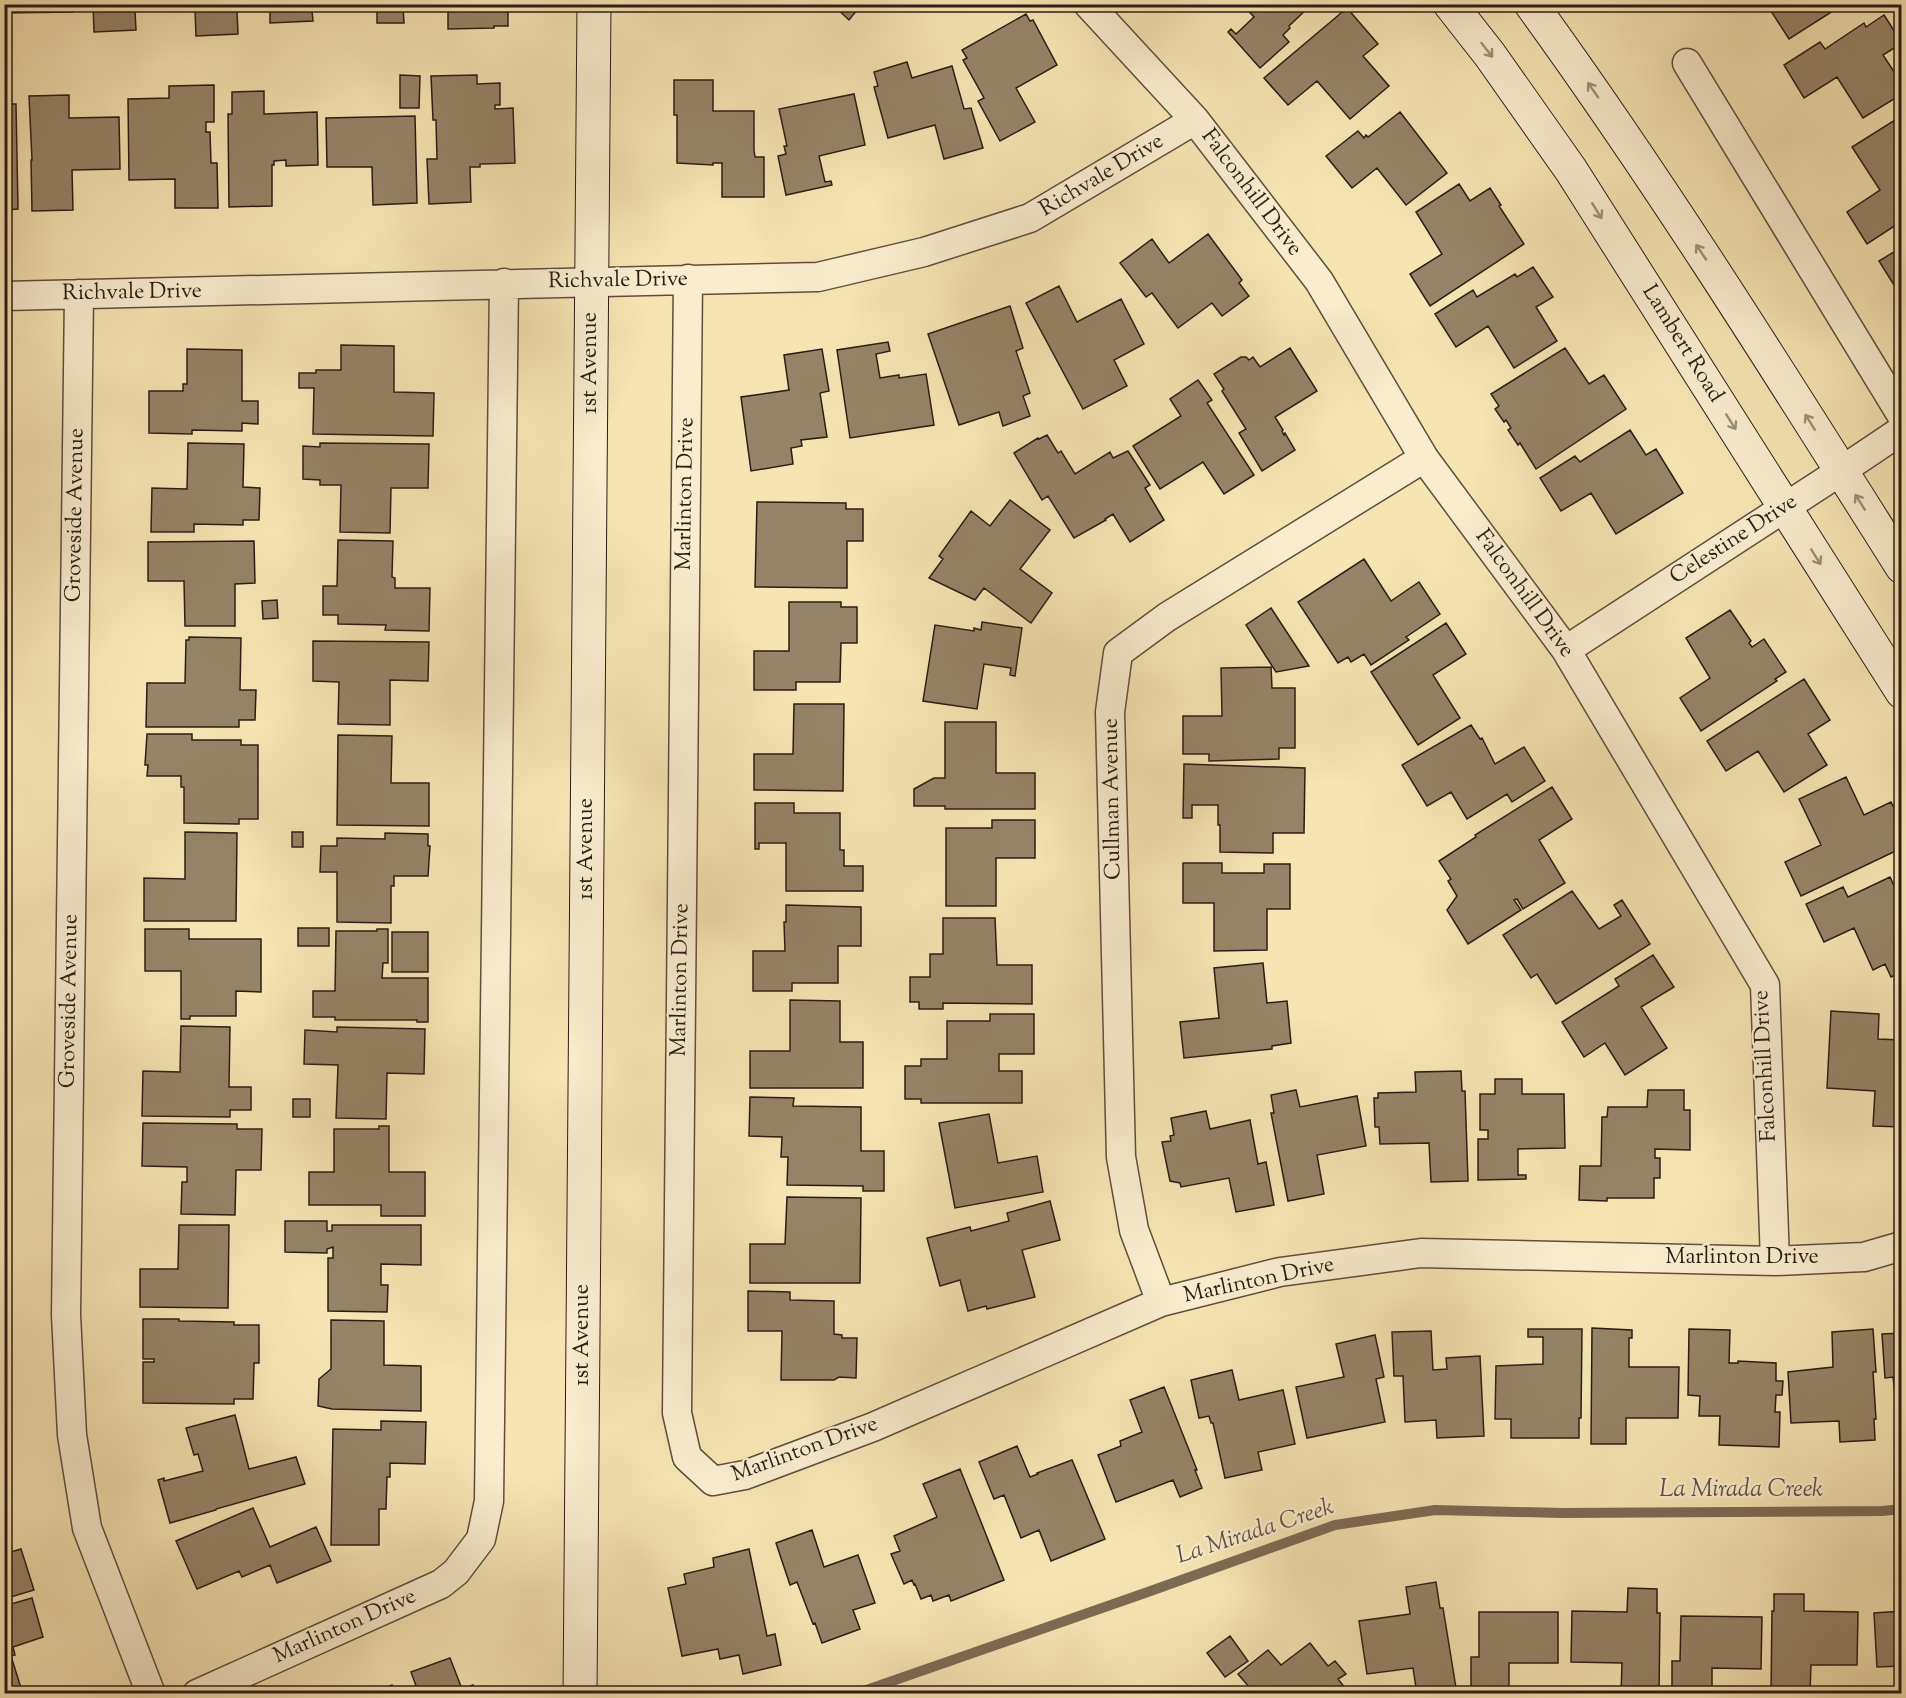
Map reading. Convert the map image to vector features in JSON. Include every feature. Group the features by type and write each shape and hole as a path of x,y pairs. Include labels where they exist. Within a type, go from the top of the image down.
{"main road":[{"name":"1st Avenue","path":"579,1694 594,4"},
{"name":"Lambert Road","path":"1450,4 1490,54 1571,170 1902,692"},
{"path":"1531,4 1601,102 1733,301 1902,567"}],"street":[{"name":"Falconhill Drive","path":"1088,4 1195,120 1319,282 1424,458 1566,650 1765,986 1775,1261"},
{"path":"1687,63 1902,416"},
{"name":"Richvale Drive","path":"4,296 818,277 924,252 1030,218 1195,120"},
{"name":"Marlinton Drive","path":"688,279 676,1413 687,1457 713,1481 745,1475 873,1427 1161,1302 1280,1272 1421,1253 1775,1261 1864,1257 1902,1246"},
{"name":"Marlinton Drive","path":"197,1694 441,1584 456,1572 481,1539 489,1501 504,283"},
{"name":"Groveside Avenue","path":"79,294 66,1315 72,1435 87,1527 151,1694"},
{"name":"Celestine Drive","path":"1566,650 1902,430"},
{"name":"Cullman Avenue","path":"1161,1302 1134,1230 1121,1157 1110,712 1118,653 1167,617 1424,458"}],"building":[{"path":"4,4 73,4 73,12 4,13"},
{"path":"93,4 166,4 167,10 135,11 136,30 94,32"},
{"path":"178,4 254,4 254,10 237,11 238,34 196,36 195,10 178,11"},
{"path":"270,4 341,4 341,11 312,11 313,21 270,23"},
{"path":"361,4 436,4 436,6 403,7 404,23 377,23 377,7 361,7"},
{"path":"448,4 521,4 521,10 508,10 508,26 448,29"},
{"path":"832,4 862,4 849,20"},
{"path":"1242,4 1312,4 1283,35 1289,42 1260,68 1228,32 1231,29 1236,34 1254,17"},
{"path":"1776,4 1844,4 1789,39 1769,8"},
{"path":"1347,8 1378,44 1363,56 1389,86 1350,119 1317,81 1288,105 1264,78"},
{"path":"1026,14 1030,21 1033,20 1057,65 1016,88 1035,122 1000,141 978,101 984,98 963,60 967,58 962,50"},
{"path":"1884,15 1902,43 1883,55 1902,84 1902,94 1863,118 1837,77 1804,98 1784,65 1820,42 1825,49 1864,23 1866,27"},
{"path":"907,62 912,78 952,66 964,109 971,108 983,148 944,159 935,125 888,138 874,87 878,86 874,72"},
{"path":"400,75 420,76 419,108 400,108"},
{"path":"477,75 477,84 500,83 500,105 495,105 495,109 513,108 515,163 480,164 480,167 470,167 471,202 429,204 427,159 437,159 436,120 433,120 431,76"},
{"path":"674,80 713,80 713,111 754,111 755,157 764,157 764,197 722,197 722,163 713,163 713,165 677,163"},
{"path":"214,85 214,122 206,122 206,132 210,132 211,163 217,163 218,208 175,208 175,179 129,180 128,99 169,98 169,86"},
{"path":"264,91 264,114 317,112 318,165 286,166 286,160 274,161 272,165 272,206 229,207 228,114 232,114 232,92"},
{"path":"854,94 865,145 819,156 825,182 831,181 832,185 786,195 778,156 786,154 784,146 787,146 779,109"},
{"path":"69,95 69,118 119,117 120,169 72,170 73,210 32,211 29,96"},
{"path":"4,104 16,104 18,209 4,210"},
{"path":"1400,112 1447,173 1406,205 1377,168 1352,188 1326,156 1358,131 1364,138 1366,135 1368,137"},
{"path":"415,116 417,203 373,205 372,167 327,167 326,118"},
{"path":"1895,120 1902,130 1902,221 1867,244 1847,212 1880,190 1852,147"},
{"path":"1459,184 1470,201 1490,188 1524,244 1430,306 1410,274 1442,254 1416,212"},
{"path":"1208,234 1242,280 1239,283 1249,296 1222,316 1212,303 1178,328 1152,293 1146,297 1120,263 1152,239 1169,263"},
{"path":"1902,247 1902,292 1899,293 1879,261"},
{"path":"1533,267 1553,297 1536,307 1557,341 1514,368 1488,326 1456,347 1435,314 1473,290 1477,297 1515,274 1517,277"},
{"path":"1059,286 1077,322 1121,299 1144,344 1114,360 1127,386 1083,409 1026,303"},
{"path":"1010,306 1023,348 1016,351 1030,393 1023,396 1030,416 1003,426 999,412 959,425 928,334"},
{"path":"888,342 890,351 876,354 880,378 926,374 934,425 850,438 837,350"},
{"path":"341,345 394,346 394,392 434,393 433,436 313,434 314,388 299,388 299,373 341,370"},
{"path":"1290,348 1317,391 1275,417 1295,450 1262,471 1239,433 1246,429 1214,374 1241,357 1249,360 1253,357 1260,367"},
{"path":"1565,348 1589,384 1604,375 1626,409 1536,469 1520,443 1518,445 1508,430 1511,428 1506,420 1504,422 1495,409 1499,406 1491,394"},
{"path":"187,349 242,350 242,401 258,401 258,424 242,423 242,431 192,430 192,434 149,433 149,391 183,391 183,384 187,384"},
{"path":"822,349 829,391 820,393 827,437 801,440 802,446 791,448 793,464 751,471 741,397 789,390 784,355"},
{"path":"1198,380 1212,400 1207,403 1254,475 1224,494 1203,462 1160,489 1133,446 1181,416 1170,399"},
{"path":"1630,430 1646,455 1656,449 1683,493 1616,534 1591,493 1561,511 1540,478 1575,456 1580,462"},
{"path":"1047,435 1058,453 1061,451 1075,474 1110,452 1113,458 1128,451 1150,485 1145,488 1164,520 1130,542 1113,514 1074,538 1048,496 1042,500 1014,453"},
{"path":"188,443 244,444 243,487 260,488 259,520 243,520 243,525 194,524 194,532 151,532 152,488 187,489"},
{"path":"320,443 429,444 428,488 391,488 390,533 340,532 341,485 320,485 320,480 303,479 303,446 320,447"},
{"path":"1010,500 1050,530 1020,569 1052,593 1031,623 984,588 975,600 929,578 943,559 939,556 971,511 990,526"},
{"path":"757,502 846,503 846,509 863,509 863,541 847,541 847,588 755,587"},
{"path":"338,540 393,541 392,577 395,578 395,588 430,588 429,631 385,630 386,625 338,624 338,615 323,615 323,586 337,586"},
{"path":"254,541 255,583 235,584 235,626 185,626 184,581 148,581 148,542"},
{"path":"1364,559 1391,601 1419,582 1440,614 1406,637 1409,640 1371,665 1364,654 1351,662 1348,657 1338,663 1298,602"},
{"path":"277,600 278,618 263,619 262,601"},
{"path":"789,602 841,602 841,607 857,607 857,643 841,643 840,682 796,682 796,690 754,690 754,651 789,651"},
{"path":"1271,608 1309,666 1276,672 1246,625"},
{"path":"1730,610 1751,641 1749,643 1752,647 1764,639 1786,672 1775,679 1777,681 1701,731 1680,698 1710,678 1686,638"},
{"path":"982,622 1022,628 1015,676 1010,675 1011,668 984,664 977,709 923,701 935,625 974,631 974,628 981,630"},
{"path":"1446,623 1466,654 1433,675 1460,718 1418,745 1371,672"},
{"path":"189,637 241,638 240,690 256,690 255,720 239,720 239,727 146,727 147,683 185,683 186,640 189,640"},
{"path":"313,641 429,642 428,681 390,680 390,725 338,724 339,682 313,681"},
{"path":"1271,667 1272,688 1295,688 1295,748 1279,748 1279,759 1209,761 1209,754 1183,754 1183,716 1222,716 1221,668"},
{"path":"1804,679 1830,720 1808,734 1827,765 1784,792 1758,751 1726,771 1707,741"},
{"path":"794,704 844,704 843,791 754,790 754,754 793,754"},
{"path":"945,722 996,722 996,773 1035,773 1035,809 945,809 945,806 914,806 914,789 934,778 945,778"},
{"path":"1471,725 1480,739 1482,738 1495,764 1524,747 1545,781 1512,802 1507,794 1467,819 1451,792 1427,806 1402,765"},
{"path":"147,734 192,734 192,740 241,740 241,745 258,745 258,819 239,819 239,824 184,823 184,787 181,787 181,776 147,776 148,765 145,765"},
{"path":"338,735 392,736 391,783 429,783 429,826 337,825"},
{"path":"1184,764 1305,768 1304,833 1273,833 1273,853 1220,852 1218,805 1192,805 1192,818 1183,818"},
{"path":"1846,777 1864,815 1891,802 1902,823 1902,848 1801,896 1785,862 1821,845 1799,799"},
{"path":"1552,787 1572,819 1539,840 1565,883 1523,909 1517,899 1514,900 1521,910 1468,944 1447,910 1457,896 1448,881 1451,879 1439,861 1476,837 1475,835"},
{"path":"755,803 794,803 794,813 840,813 840,850 844,850 844,866 863,866 863,891 786,891 786,843 759,843 759,849 755,849"},
{"path":"992,820 1035,820 1035,858 996,858 996,906 946,906 946,828 992,828"},
{"path":"185,832 237,833 236,921 144,921 144,878 185,879"},
{"path":"292,832 303,832 303,847 292,847"},
{"path":"385,833 428,834 428,846 430,846 428,876 394,876 394,886 391,886 391,923 337,922 337,872 320,872 321,846 337,846 337,838 385,839"},
{"path":"1183,863 1222,863 1222,873 1264,873 1264,864 1290,864 1290,909 1267,909 1267,950 1214,951 1214,903 1183,903"},
{"path":"1890,877 1902,903 1902,972 1891,977 1885,964 1873,970 1854,928 1824,942 1806,904 1843,887 1848,897"},
{"path":"1572,891 1599,929 1621,916 1614,905 1622,900 1650,944 1556,1004 1537,974 1531,978 1503,935"},
{"path":"786,905 861,907 861,946 838,946 838,983 792,983 792,991 753,991 753,951 785,951"},
{"path":"943,918 995,918 997,965 1032,965 1032,1004 943,1003 943,1009 919,1009 919,1002 910,1002 910,977 930,977 930,954 943,954"},
{"path":"298,928 329,928 329,946 298,946"},
{"path":"145,929 189,929 189,939 261,939 261,992 236,991 236,1016 190,1016 190,1019 181,1019 181,971 145,971"},
{"path":"377,929 388,929 388,963 383,963 382,978 428,978 428,1022 335,1020 335,1017 313,1017 313,991 335,991 336,931 377,931"},
{"path":"392,932 428,932 428,972 392,972"},
{"path":"1653,955 1674,987 1641,1007 1667,1048 1625,1075 1605,1043 1584,1057 1562,1022 1619,986 1615,979"},
{"path":"1263,963 1267,1003 1287,1001 1291,1043 1272,1046 1272,1049 1184,1058 1180,1022 1219,1018 1214,968"},
{"path":"790,1000 840,1001 840,1042 863,1042 863,1088 750,1088 750,1051 790,1051"},
{"path":"1831,1011 1879,1014 1878,1039 1902,1040 1902,1127 1873,1126 1875,1091 1827,1088"},
{"path":"990,1014 1034,1014 1034,1054 999,1054 999,1071 1022,1071 1022,1103 921,1103 921,1099 905,1099 905,1066 921,1066 921,1059 947,1059 947,1021 990,1021"},
{"path":"181,1026 230,1027 229,1087 251,1087 251,1110 230,1110 230,1117 142,1116 143,1071 180,1072"},
{"path":"337,1027 425,1029 424,1074 387,1073 386,1119 336,1118 338,1065 304,1064 305,1030 337,1032"},
{"path":"1461,1071 1462,1091 1465,1091 1468,1181 1431,1182 1429,1143 1380,1144 1379,1127 1375,1127 1374,1098 1378,1098 1378,1093 1416,1092 1415,1072"},
{"path":"1495,1079 1522,1079 1522,1094 1564,1094 1565,1148 1518,1149 1518,1175 1526,1175 1526,1179 1478,1180 1478,1139 1488,1139 1488,1130 1480,1130 1480,1094 1495,1094"},
{"path":"1296,1090 1300,1107 1357,1096 1366,1146 1317,1155 1324,1194 1288,1201 1271,1113 1274,1113 1271,1095"},
{"path":"1648,1090 1684,1090 1684,1110 1690,1110 1690,1150 1655,1149 1655,1158 1660,1158 1660,1178 1654,1178 1654,1198 1579,1200 1580,1166 1601,1166 1602,1117 1607,1117 1608,1107 1647,1107"},
{"path":"750,1097 794,1098 793,1106 861,1107 861,1151 884,1151 884,1191 863,1191 863,1186 787,1185 788,1157 781,1157 782,1137 749,1136"},
{"path":"293,1099 310,1099 310,1117 293,1117"},
{"path":"1206,1111 1210,1129 1250,1120 1258,1164 1266,1162 1274,1205 1236,1212 1229,1178 1181,1187 1180,1183 1170,1181 1162,1142 1171,1141 1170,1136 1174,1135 1171,1118"},
{"path":"989,1114 998,1163 1037,1156 1043,1192 955,1208 939,1123"},
{"path":"143,1123 237,1124 237,1129 262,1129 261,1170 236,1170 235,1215 181,1214 182,1182 187,1182 187,1167 142,1166"},
{"path":"379,1126 389,1126 389,1172 425,1172 425,1216 381,1216 381,1205 309,1205 309,1172 334,1172 334,1129 379,1129"},
{"path":"787,1197 861,1198 860,1283 750,1283 750,1244 785,1244"},
{"path":"1050,1201 1060,1240 1022,1250 1035,1297 987,1309 986,1306 968,1311 960,1280 940,1286 927,1238 970,1227 971,1231 1009,1221 1007,1213"},
{"path":"285,1221 327,1221 327,1231 332,1231 332,1225 421,1225 421,1265 381,1264 381,1285 388,1285 387,1312 328,1311 328,1258 333,1258 333,1247 327,1249 327,1253 285,1252"},
{"path":"179,1225 229,1225 228,1308 140,1307 140,1269 178,1269"},
{"path":"748,1291 790,1292 790,1300 834,1301 834,1334 842,1335 842,1338 857,1338 856,1378 781,1380 782,1331 748,1331"},
{"path":"143,1319 179,1319 179,1321 259,1325 259,1363 254,1363 253,1399 234,1399 234,1404 143,1403 143,1362 154,1362 154,1359 143,1359"},
{"path":"331,1320 384,1321 384,1365 421,1366 421,1411 332,1409 318,1406 319,1379 331,1369"},
{"path":"1592,1328 1632,1330 1632,1338 1629,1338 1629,1367 1679,1367 1678,1418 1626,1418 1626,1444 1591,1444"},
{"path":"1528,1329 1582,1329 1579,1438 1511,1438 1511,1419 1495,1419 1496,1366 1543,1364 1543,1337 1528,1337"},
{"path":"1689,1329 1730,1330 1729,1363 1738,1363 1738,1361 1776,1363 1776,1381 1783,1381 1782,1395 1776,1395 1775,1412 1780,1412 1779,1447 1719,1445 1720,1416 1699,1416 1700,1396 1688,1395"},
{"path":"1873,1329 1876,1372 1873,1372 1875,1440 1840,1442 1839,1421 1791,1423 1788,1372 1833,1367 1832,1332"},
{"path":"1431,1331 1433,1370 1447,1369 1446,1358 1480,1356 1484,1436 1437,1438 1436,1420 1405,1422 1403,1376 1394,1376 1392,1332"},
{"path":"1902,1333 1902,1442 1900,1442 1893,1377 1885,1378 1882,1334"},
{"path":"1375,1335 1384,1377 1376,1379 1385,1422 1307,1438 1296,1387 1344,1377 1336,1344"},
{"path":"1232,1370 1239,1400 1283,1390 1295,1444 1258,1452 1262,1470 1225,1478 1213,1423 1209,1416 1199,1418 1191,1380"},
{"path":"1164,1387 1202,1488 1180,1497 1173,1480 1116,1502 1098,1455 1121,1446 1120,1441 1142,1432 1130,1400"},
{"path":"235,1415 249,1469 296,1457 305,1484 170,1523 158,1480 164,1478 164,1481 203,1471 198,1454 194,1455 186,1428"},
{"path":"381,1421 426,1422 425,1464 390,1463 386,1509 379,1509 379,1545 331,1545 333,1429 381,1430"},
{"path":"1017,1446 1030,1477 1072,1460 1105,1539 1051,1561 1039,1530 1021,1538 1004,1495 994,1499 979,1462"},
{"path":"960,1469 1004,1580 951,1601 949,1595 933,1601 931,1595 921,1599 912,1580 904,1584 891,1554 900,1551 894,1536 937,1517 923,1484"},
{"path":"253,1508 270,1547 316,1527 331,1561 277,1583 270,1565 242,1577 239,1571 197,1589 176,1541"},
{"path":"812,1530 824,1567 858,1555 875,1603 853,1610 860,1629 822,1643 797,1582 790,1585 776,1543"},
{"path":"21,1549 34,1590 4,1599 4,1554"},
{"path":"749,1549 767,1636 775,1634 781,1665 743,1674 739,1655 720,1659 718,1649 682,1656 668,1588 686,1584 684,1574 714,1567 713,1558"},
{"path":"1436,1582 1440,1608 1443,1608 1457,1694 1417,1694 1413,1668 1367,1674 1359,1621 1410,1614 1406,1587"},
{"path":"1628,1588 1657,1589 1657,1613 1660,1613 1659,1694 1621,1694 1622,1663 1571,1662 1572,1611 1627,1612"},
{"path":"1774,1594 1804,1594 1804,1611 1858,1612 1857,1665 1811,1665 1810,1692 1824,1694 1771,1694"},
{"path":"32,1598 43,1637 13,1647 15,1655 11,1656 21,1688 4,1693 4,1606"},
{"path":"1902,1611 1902,1666 1877,1667 1874,1613"},
{"path":"1479,1612 1558,1612 1558,1663 1509,1663 1509,1694 1471,1694 1471,1657 1479,1657"},
{"path":"1681,1616 1762,1617 1761,1669 1712,1668 1712,1694 1672,1694 1672,1661 1680,1661"},
{"path":"1230,1636 1248,1661 1225,1677 1207,1653"},
{"path":"1310,1643 1328,1666 1335,1661 1346,1674 1338,1679 1349,1693 1249,1694 1247,1691 1250,1688 1238,1674 1268,1650 1281,1665"},
{"path":"450,1658 462,1689 473,1685 476,1694 419,1694 411,1672"},
{"path":"392,1685 395,1694 372,1694"}],"waterway":[{"name":"La Mirada Creek","path":"855,1694 1335,1525 1435,1510 1562,1513 1902,1509"}]}
